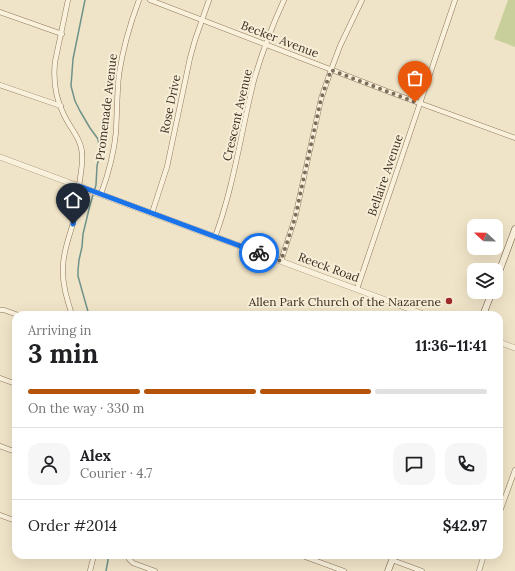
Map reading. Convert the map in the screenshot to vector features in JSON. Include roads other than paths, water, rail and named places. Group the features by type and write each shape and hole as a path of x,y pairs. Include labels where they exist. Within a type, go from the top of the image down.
{"main road":[{"path":"502,263 515,229"},
{"path":"485,311 489,299"},
{"path":"388,571 393,559"}],"street":[{"path":"68,0 54,70 56,86 64,116 80,143 83,155 75,213 65,248 63,266 64,288 71,311"},
{"name":"Promenade Avenue","path":"100,194 112,157 117,91 122,57 129,28 139,0"},
{"name":"Becker Avenue","path":"150,0 420,104 515,138"},
{"name":"Rose Drive","path":"152,213 167,167 190,58 210,0"},
{"name":"Crescent Avenue","path":"215,236 229,195 254,81 265,44 284,0"},
{"path":"281,261 295,218 321,99 340,46 362,0"},
{"name":"Bellaire Avenue","path":"357,289 455,0"},
{"path":"0,12 62,34"},
{"path":"0,85 61,106"},
{"name":"Reeck Road","path":"0,157 415,311"},
{"path":"0,310 12,313"},
{"path":"503,344 515,348"},
{"path":"0,378 12,382"},
{"path":"0,446 12,450"},
{"path":"503,503 515,470"},
{"path":"0,515 12,520"},
{"path":"90,571 93,559"},
{"path":"130,559 133,563 155,571"},
{"path":"311,559 344,571"},
{"path":"395,559 422,571"},
{"path":"479,571 483,559"}],"waterway":[{"path":"85,0 73,59 71,86 75,101 98,139 99,146 96,185 83,234 78,270 78,276 88,311"},
{"path":"106,571 108,559"}],"place":[{"name":"Allen Park Church of the Nazarene","path":"449,301"}]}
